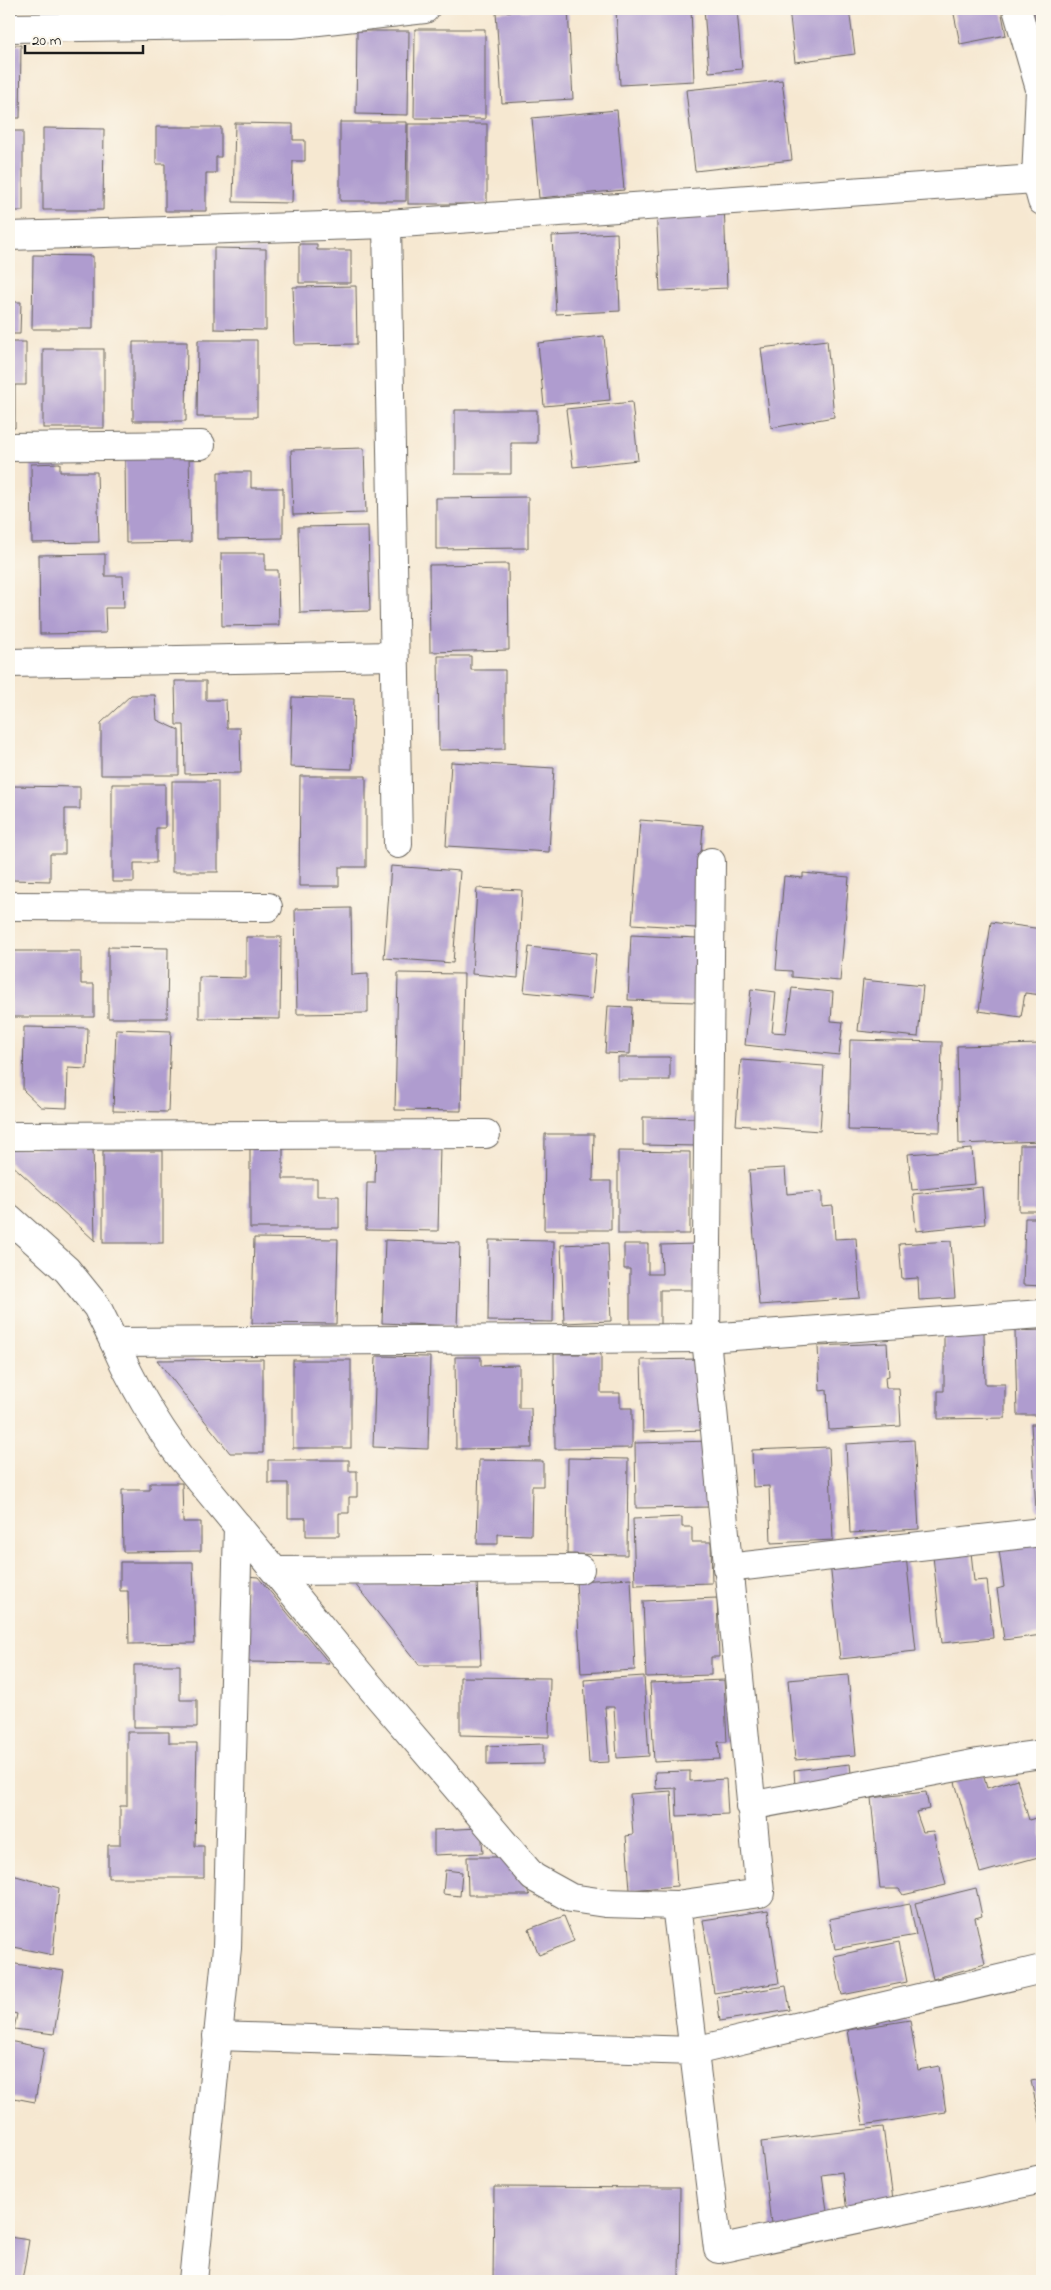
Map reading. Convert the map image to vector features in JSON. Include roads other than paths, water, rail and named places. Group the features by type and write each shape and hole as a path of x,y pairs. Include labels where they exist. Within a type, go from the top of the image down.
{"street":[{"path":"9,28 292,24 425,9"},
{"path":"9,236 387,224 1039,190 1041,89 1017,9"},
{"path":"387,224 398,844"},
{"path":"9,447 200,444"},
{"path":"9,663 394,656"},
{"path":"9,1218 67,1270 97,1307 130,1379 163,1432 238,1526 533,1877 571,1898 605,1903 676,1905 760,1894 706,1338 711,862"},
{"path":"9,906 268,907"},
{"path":"9,1136 486,1134"},
{"path":"114,1342 706,1338 1042,1314"},
{"path":"194,2281 227,1948 238,1526"},
{"path":"727,1568 1042,1532"},
{"path":"276,1571 580,1568"},
{"path":"750,1806 978,1763 1042,1754"},
{"path":"676,1905 718,2249 1042,2179"},
{"path":"217,2036 694,2051 1042,1969"}]}
